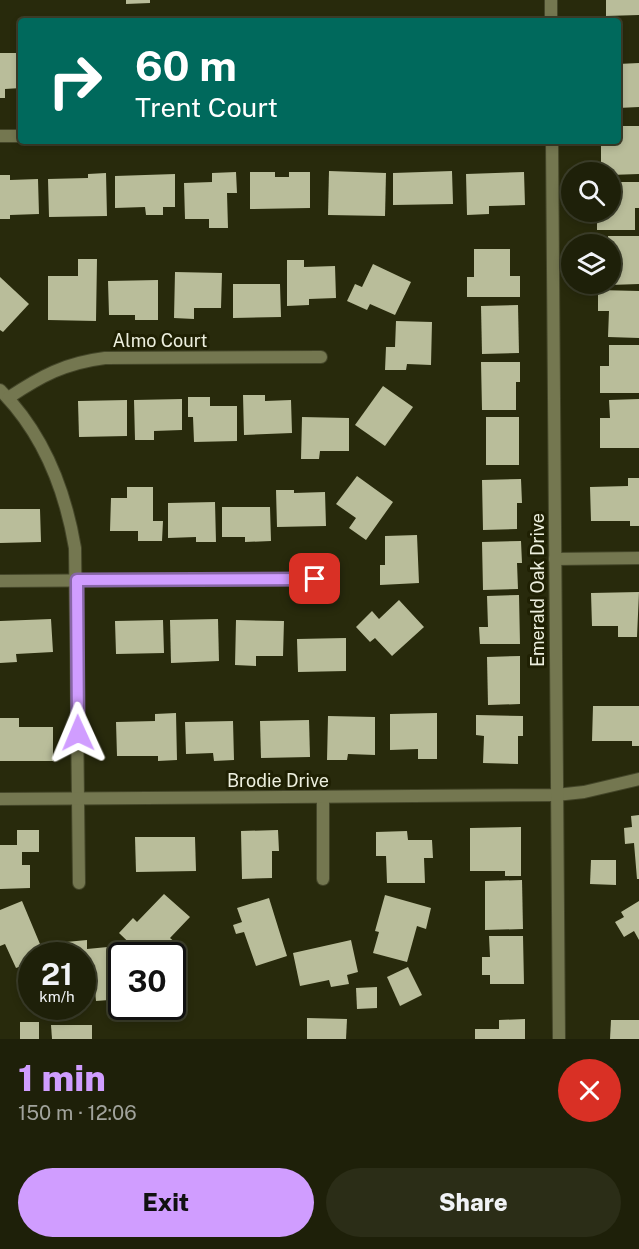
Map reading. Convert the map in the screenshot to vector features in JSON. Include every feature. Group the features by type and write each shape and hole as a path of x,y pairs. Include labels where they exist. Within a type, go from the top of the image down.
{"street":[{"path":"551,0 551,18"},
{"path":"0,136 18,136"},
{"name":"Emerald Oak Drive","path":"552,144 559,1039"},
{"name":"Almo Court","path":"4,394 62,367 105,358 321,357"},
{"path":"4,394 35,434 46,453 61,488 75,548 80,883"},
{"path":"555,559 639,558"},
{"path":"0,581 315,579"},
{"name":"Brodie Drive","path":"0,799 556,795 584,792 639,779"},
{"path":"323,797 323,879"}],"building":[{"path":"126,0 150,0 150,3 126,4"},
{"path":"606,0 639,0 639,15 606,16"},
{"path":"0,53 18,53 18,88 5,89 5,98 0,98"},
{"path":"639,63 639,107 621,108 621,64"},
{"path":"621,126 639,126 639,174 621,175 621,162 601,162 601,144 621,144"},
{"path":"329,171 386,173 385,216 328,215"},
{"path":"452,171 453,204 393,205 393,173"},
{"path":"236,172 237,193 227,193 228,228 209,228 209,219 185,219 184,183 212,182 212,173"},
{"path":"250,172 275,172 275,177 289,177 289,172 310,172 310,208 250,209"},
{"path":"524,172 525,205 489,206 489,214 467,215 466,174"},
{"path":"106,173 107,216 49,217 48,179 88,178 88,174"},
{"path":"175,174 175,207 163,207 163,215 146,215 145,207 115,208 115,176"},
{"path":"0,175 10,175 10,180 38,179 39,214 10,215 10,219 0,219"},
{"path":"621,182 639,182 639,208 635,208 635,230 597,230 597,222 621,222"},
{"path":"621,236 639,236 639,284 621,285"},
{"path":"474,249 510,249 510,276 520,276 520,297 467,297 467,277 474,277"},
{"path":"78,259 97,259 96,321 48,320 48,276 78,276"},
{"path":"287,260 304,260 304,267 335,266 336,298 309,299 309,305 287,306"},
{"path":"373,264 411,282 395,315 370,304 367,310 347,301 355,284 362,287"},
{"path":"175,272 222,273 221,308 194,308 194,319 174,318"},
{"path":"0,277 29,304 3,332 0,330"},
{"path":"158,280 158,320 135,320 135,315 109,315 108,281"},
{"path":"233,284 280,284 281,317 233,318"},
{"path":"639,291 639,338 608,337 609,311 598,311 598,294"},
{"path":"518,305 519,353 482,354 481,306"},
{"path":"396,321 432,322 431,365 407,364 406,370 385,370 386,347 395,347"},
{"path":"609,345 639,345 639,393 600,393 600,366 609,366"},
{"path":"481,362 520,362 520,382 516,382 516,410 482,410"},
{"path":"383,386 413,407 385,446 355,425"},
{"path":"243,395 265,395 265,401 291,400 292,433 244,435"},
{"path":"188,397 210,397 210,406 237,406 237,441 194,442 193,417 188,417"},
{"path":"182,399 182,430 154,431 154,440 135,440 134,400"},
{"path":"639,399 639,448 600,448 600,418 610,418 609,400"},
{"path":"127,400 127,436 79,437 78,401"},
{"path":"302,417 349,418 349,451 320,451 319,459 301,459"},
{"path":"486,417 519,417 519,465 486,465"},
{"path":"357,476 393,502 366,540 349,528 356,518 336,504"},
{"path":"628,478 639,478 639,526 630,526 630,521 591,521 590,487 628,486"},
{"path":"521,479 522,503 517,503 517,529 483,530 482,480"},
{"path":"127,487 153,487 153,521 163,521 162,541 138,541 138,531 110,531 111,498 127,498"},
{"path":"276,490 294,490 294,493 325,492 326,526 277,527"},
{"path":"215,502 216,542 196,542 196,537 168,538 168,503"},
{"path":"222,507 270,507 271,541 245,542 245,537 222,537"},
{"path":"0,509 40,509 41,542 0,543"},
{"path":"417,535 419,583 380,585 380,565 385,565 385,536"},
{"path":"521,541 522,563 517,563 518,589 483,590 482,542"},
{"path":"639,592 637,637 618,637 618,626 592,626 591,593"},
{"path":"519,595 520,644 480,644 479,627 488,627 487,596"},
{"path":"399,600 424,627 392,656 375,638 370,642 356,627 372,611 379,619"},
{"path":"51,619 53,652 16,654 17,662 0,663 0,621"},
{"path":"218,619 219,661 171,663 170,620"},
{"path":"163,620 164,653 116,654 115,621"},
{"path":"236,620 284,621 283,656 256,656 256,666 235,665"},
{"path":"346,638 346,671 298,672 297,639"},
{"path":"520,656 520,704 488,705 487,657"},
{"path":"593,706 639,706 639,746 632,746 632,741 592,741"},
{"path":"176,713 177,760 158,761 158,756 117,756 116,722 155,721 155,714"},
{"path":"437,713 437,759 418,759 418,749 390,750 390,714"},
{"path":"476,715 523,716 523,736 518,736 518,764 483,763 484,736 476,735"},
{"path":"328,716 375,717 375,755 348,754 347,760 327,760"},
{"path":"0,718 19,718 19,727 53,727 53,761 0,761"},
{"path":"309,720 310,757 261,758 260,721"},
{"path":"233,721 234,760 214,761 213,753 186,754 185,722"},
{"path":"639,815 639,879 637,879 634,843 625,844 624,828 632,827 631,816"},
{"path":"521,827 521,876 505,876 505,871 470,871 470,828"},
{"path":"17,830 39,830 39,852 22,852 22,865 30,865 30,888 0,889 0,845 17,845"},
{"path":"278,830 279,851 272,851 272,878 242,879 241,831"},
{"path":"407,831 408,840 432,840 433,858 424,858 425,883 387,883 386,856 376,856 376,832"},
{"path":"135,837 195,837 196,871 136,872"},
{"path":"591,860 616,860 616,885 590,884"},
{"path":"522,880 523,929 485,930 485,881"},
{"path":"164,894 190,917 170,938 175,942 128,942 119,933 133,918 137,922"},
{"path":"385,895 431,908 426,929 417,926 407,962 373,953 379,932 375,931"},
{"path":"269,898 287,956 256,966 244,932 236,934 233,925 242,922 237,908"},
{"path":"22,901 39,942 18,942 18,967 16,968 5,944 0,946 0,910"},
{"path":"639,901 639,940 634,931 624,937 615,922 624,917 621,912"},
{"path":"489,936 523,936 524,984 490,984 490,975 482,975 482,957 490,957"},
{"path":"351,940 358,972 347,975 349,984 331,987 329,980 300,986 293,953"},
{"path":"108,947 108,1000 96,1001 96,948"},
{"path":"408,967 422,995 400,1006 387,977"},
{"path":"377,987 377,1008 357,1009 356,988"},
{"path":"307,1018 347,1019 346,1039 307,1039"},
{"path":"525,1019 525,1039 475,1039 475,1029 499,1029 499,1020"},
{"path":"611,1020 639,1020 639,1039 610,1039"},
{"path":"20,1022 39,1022 39,1039 20,1039"},
{"path":"51,1025 92,1025 92,1039 52,1039"}],"route":[{"path":"78,733 77,580 315,579"}]}
